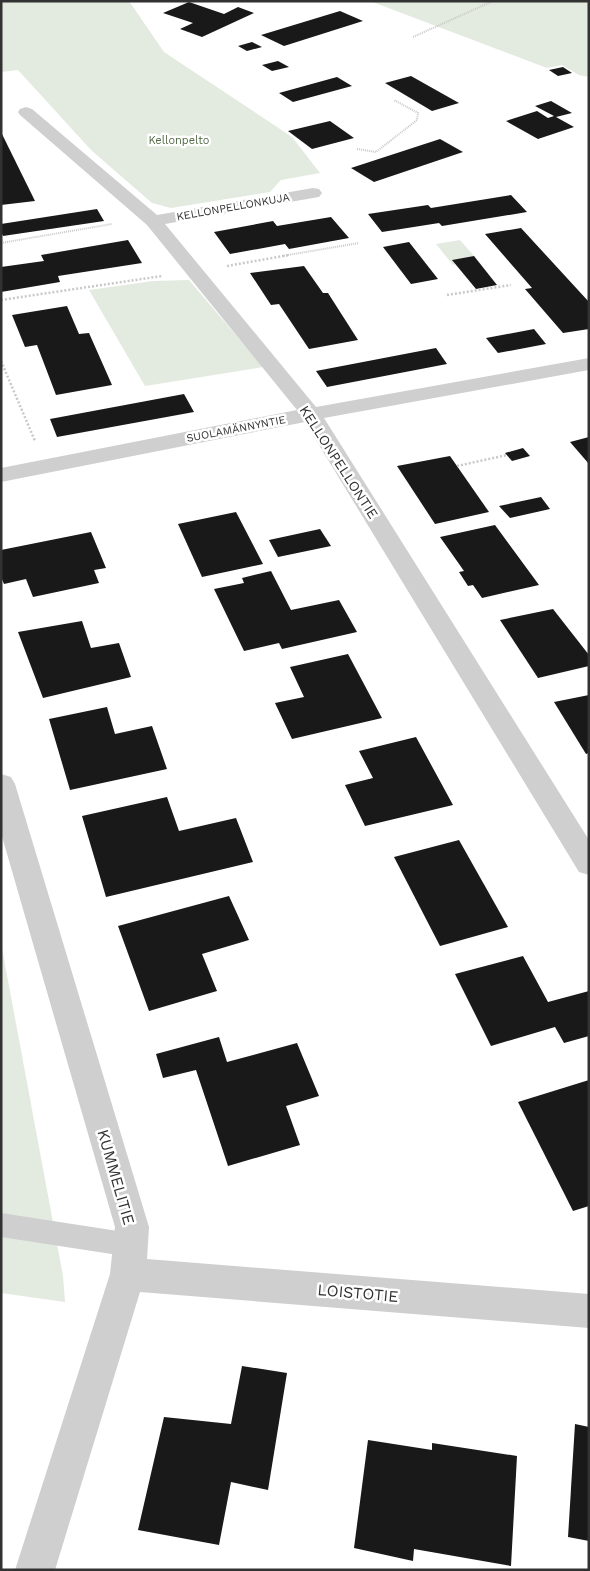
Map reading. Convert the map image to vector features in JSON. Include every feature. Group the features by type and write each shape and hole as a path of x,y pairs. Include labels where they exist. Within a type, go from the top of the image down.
{"street":[{"name":"KELLONPELLONTIE","path":"26,112 151,220 311,414 589,864"},
{"name":"KELLONPELLONKUJA","path":"151,220 313,193"},
{"name":"SUOLAMÄNNYNTIE","path":"1,475 311,414 589,364"},
{"name":"KUMMELITIE","path":"1,784 132,1227 129,1260 35,1570"},
{"name":"LOISTOTIE","path":"129,1260 589,1311"}],"lane":[{"path":"1,1225 129,1260"}],"path":[{"path":"413,36 493,1"},
{"path":"357,149 376,152 416,120 418,113 394,100"},
{"path":"1,242 151,220"},
{"path":"1,300 147,276 196,274 359,243"},
{"path":"447,295 510,285"},
{"path":"1,361 46,466"},
{"path":"457,466 507,455"}],"green space":[{"name":"Kellonpelto","path":"1,1 129,1 164,52 292,137 320,173 281,180 270,192 171,208 152,203 91,150 18,70 1,72"},
{"path":"370,1 589,1 589,77 579,75 562,65 547,68"},
{"path":"460,240 474,256 453,260 456,264 453,265 436,244"},
{"path":"189,280 263,367 145,386 89,290 153,281"},
{"path":"1,943 63,1276 65,1302 1,1293"}],"building":[{"path":"189,2 224,14 238,7 254,13 202,37 180,29 193,23 163,13"},
{"path":"340,11 363,21 284,46 261,35"},
{"path":"252,42 262,47 247,51 238,46"},
{"path":"278,61 289,67 272,71 262,65"},
{"path":"563,67 572,73 558,76 549,70"},
{"path":"411,76 459,103 432,111 385,83"},
{"path":"337,77 352,86 293,102 279,93"},
{"path":"551,101 572,113 556,117 574,127 538,139 506,121 537,111 548,118 554,116 535,106"},
{"path":"330,121 354,138 312,149 288,131"},
{"path":"1,132 35,201 1,205"},
{"path":"440,139 463,152 374,182 351,168"},
{"path":"511,195 527,212 442,226 439,223 382,232 368,214 428,205 431,208"},
{"path":"97,209 104,221 3,236 1,232 1,224"},
{"path":"331,217 349,238 289,249 285,244 230,254 214,232 273,221 277,226"},
{"path":"521,228 589,302 589,329 563,333 525,289 532,288 485,234"},
{"path":"128,240 142,263 58,276 60,282 1,292 1,267 44,261 41,255"},
{"path":"409,242 438,279 411,284 383,247"},
{"path":"474,256 497,285 476,289 452,260"},
{"path":"304,266 323,293 328,293 358,340 309,349 279,304 271,305 250,273"},
{"path":"67,306 79,334 89,333 112,385 56,395 37,345 25,347 12,315"},
{"path":"534,329 546,344 498,353 486,338"},
{"path":"436,348 447,364 327,387 316,371"},
{"path":"184,394 194,412 57,437 50,419"},
{"path":"589,437 589,464 570,442"},
{"path":"523,448 530,456 512,461 505,453"},
{"path":"450,456 489,512 435,524 397,466"},
{"path":"541,497 550,509 510,518 499,506"},
{"path":"236,512 263,564 202,577 178,524"},
{"path":"495,525 539,585 482,598 473,585 468,586 459,572 464,571 440,537"},
{"path":"320,529 331,546 278,557 269,540"},
{"path":"91,532 106,568 94,570 99,583 33,597 26,579 4,584 1,577 1,550"},
{"path":"271,571 291,610 339,600 357,632 282,649 279,643 244,651 214,589 244,583 242,578"},
{"path":"553,609 589,655 589,666 538,678 500,620"},
{"path":"82,621 91,648 119,643 131,677 43,698 18,632"},
{"path":"348,654 382,718 292,739 275,703 304,697 290,667"},
{"path":"589,695 589,753 586,754 554,702"},
{"path":"107,707 115,734 152,726 167,769 70,790 49,719"},
{"path":"416,737 453,805 365,826 345,785 373,778 359,751"},
{"path":"167,797 179,831 236,818 253,862 106,897 82,816"},
{"path":"459,840 508,927 440,946 394,857"},
{"path":"229,896 249,940 202,954 217,991 149,1011 118,926"},
{"path":"523,956 548,1002 589,991 589,1036 564,1043 555,1027 491,1046 455,974"},
{"path":"219,1037 227,1062 297,1043 319,1096 286,1106 300,1145 228,1166 196,1070 163,1078 156,1054"},
{"path":"589,1080 589,1206 573,1211 518,1102"},
{"path":"242,1366 287,1373 268,1490 231,1482 219,1545 138,1530 164,1417 231,1424"},
{"path":"575,1424 589,1427 589,1541 568,1537"},
{"path":"368,1440 432,1450 432,1443 517,1456 511,1566 414,1549 413,1561 354,1548"}]}
